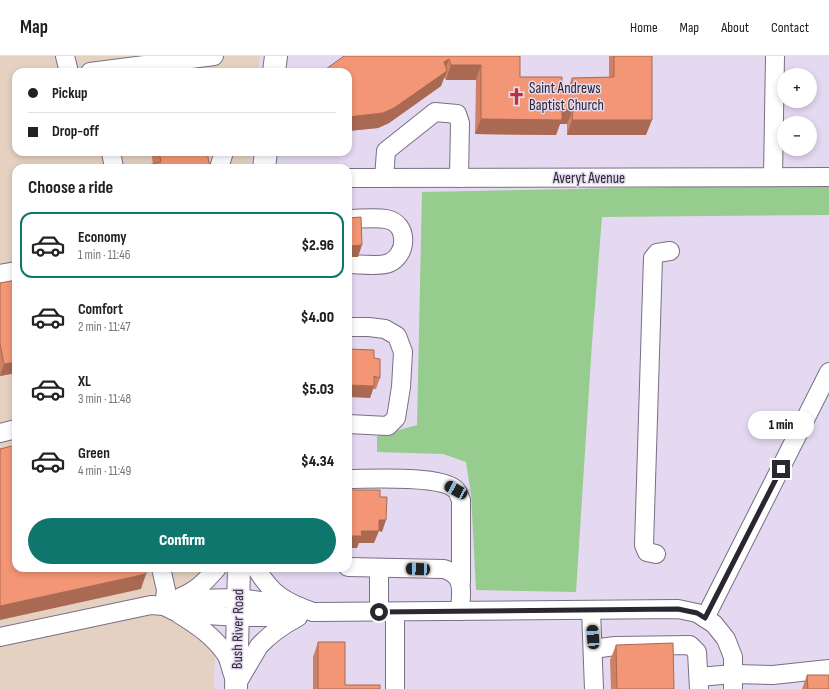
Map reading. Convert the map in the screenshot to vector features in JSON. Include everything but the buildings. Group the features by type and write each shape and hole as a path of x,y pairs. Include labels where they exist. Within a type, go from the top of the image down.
{"main road":[{"path":"274,68 276,56"},
{"name":"Bush River Road","path":"236,687 239,572"}],"street":[{"path":"65,56 68,68"},
{"path":"125,68 214,56"},
{"path":"773,176 775,56"},
{"path":"384,178 386,151 435,112 457,114 460,123 459,178"},
{"name":"Averyt Avenue","path":"352,178 829,177"},
{"path":"352,219 386,219 395,223 400,228 404,236 401,252 390,262 384,265 352,264"},
{"path":"656,554 647,552 644,545 653,258 657,253 670,251"},
{"path":"0,274 12,272"},
{"path":"352,328 385,328 397,336 403,352 401,387 396,418 388,426 352,424"},
{"path":"705,618 829,372"},
{"path":"0,433 12,430"},
{"path":"352,479 429,480 444,483 456,490 461,500 460,611"},
{"path":"352,567 444,569 452,571 461,582"},
{"path":"379,568 387,612 395,689"},
{"path":"162,572 170,606 193,622 212,638 227,656 236,687"},
{"path":"170,606 205,583 213,572"},
{"path":"259,572 271,590 283,600 302,611"},
{"path":"0,637 151,605 170,606 193,599 238,608 302,611 387,612 678,609 697,613 705,618 714,624 726,639 733,657 733,682"},
{"path":"591,610 594,689"},
{"path":"236,687 259,646 269,636 302,611"},
{"path":"593,650 615,646 667,644 690,645 697,652 699,683 733,682 773,674 829,669"}],"shaded area":[{"path":"0,56 260,56 258,68 12,68 12,156 252,156 250,164 12,164 12,572 216,572 214,689 0,689"}],"green space":[{"path":"829,184 829,215 602,217 592,343 576,592 476,590 471,494 466,462 443,454 377,452 377,436 417,425 422,192"}],"place":[{"name":"Saint Andrews Baptist Church","path":"516,97"}],"route":[{"path":"379,612 678,609 697,613 705,618 781,469"}]}
